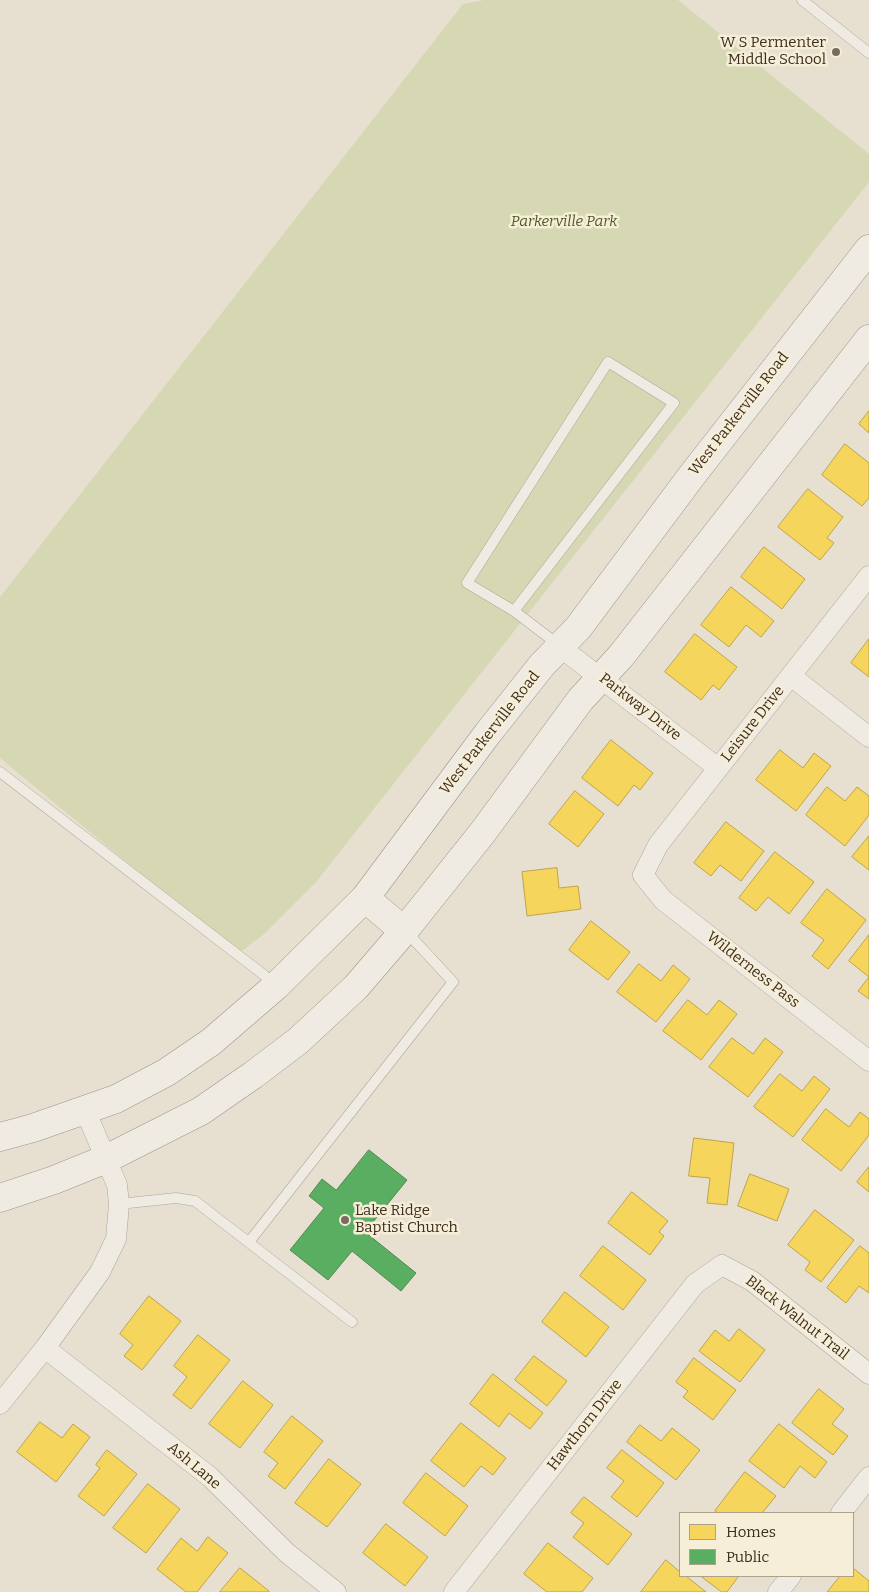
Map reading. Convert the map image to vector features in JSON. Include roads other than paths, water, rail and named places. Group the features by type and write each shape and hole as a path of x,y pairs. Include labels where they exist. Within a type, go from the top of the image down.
{"main road":[{"name":"West Parkerville Road","path":"0,1137 116,1099 167,1072 211,1042 276,986 365,898 488,734 542,665 578,628 693,474 869,249"},
{"path":"0,1198 54,1180 106,1159 201,1111 253,1076 298,1040 356,987 404,932 483,832 581,699 620,656 869,339"},
{"path":"365,898 404,932"}],"street":[{"name":"Leisure Drive","path":"643,875 658,845 869,576"},
{"name":"Parkway Drive","path":"560,647 718,768"},
{"path":"791,676 869,737"},
{"name":"Wilderness Pass","path":"643,875 663,900 869,1061"},
{"path":"0,1404 100,1272 116,1240 119,1204 117,1185 85,1110"},
{"name":"Black Walnut Trail","path":"722,1265 752,1281 869,1374"},
{"name":"Hawthorn Drive","path":"454,1592 695,1284 722,1265"},
{"name":"Ash Lane","path":"44,1348 210,1477 287,1554 336,1592"},
{"path":"842,1512 869,1477"},
{"path":"778,1592 790,1577"}],"lane":[{"path":"802,0 869,53"},
{"path":"514,611 674,403 608,362 467,582 514,611 560,647"},
{"path":"0,772 276,986"},
{"path":"249,1242 453,982 414,940 404,932"},
{"path":"119,1204 176,1198 195,1201 352,1322"}],"place":[{"name":"W S Permenter Middle School","path":"836,52"},
{"name":"Lake Ridge Baptist Church","path":"345,1220"}],"park label":[{"name":"Parkerville Park","path":"564,222"}]}
